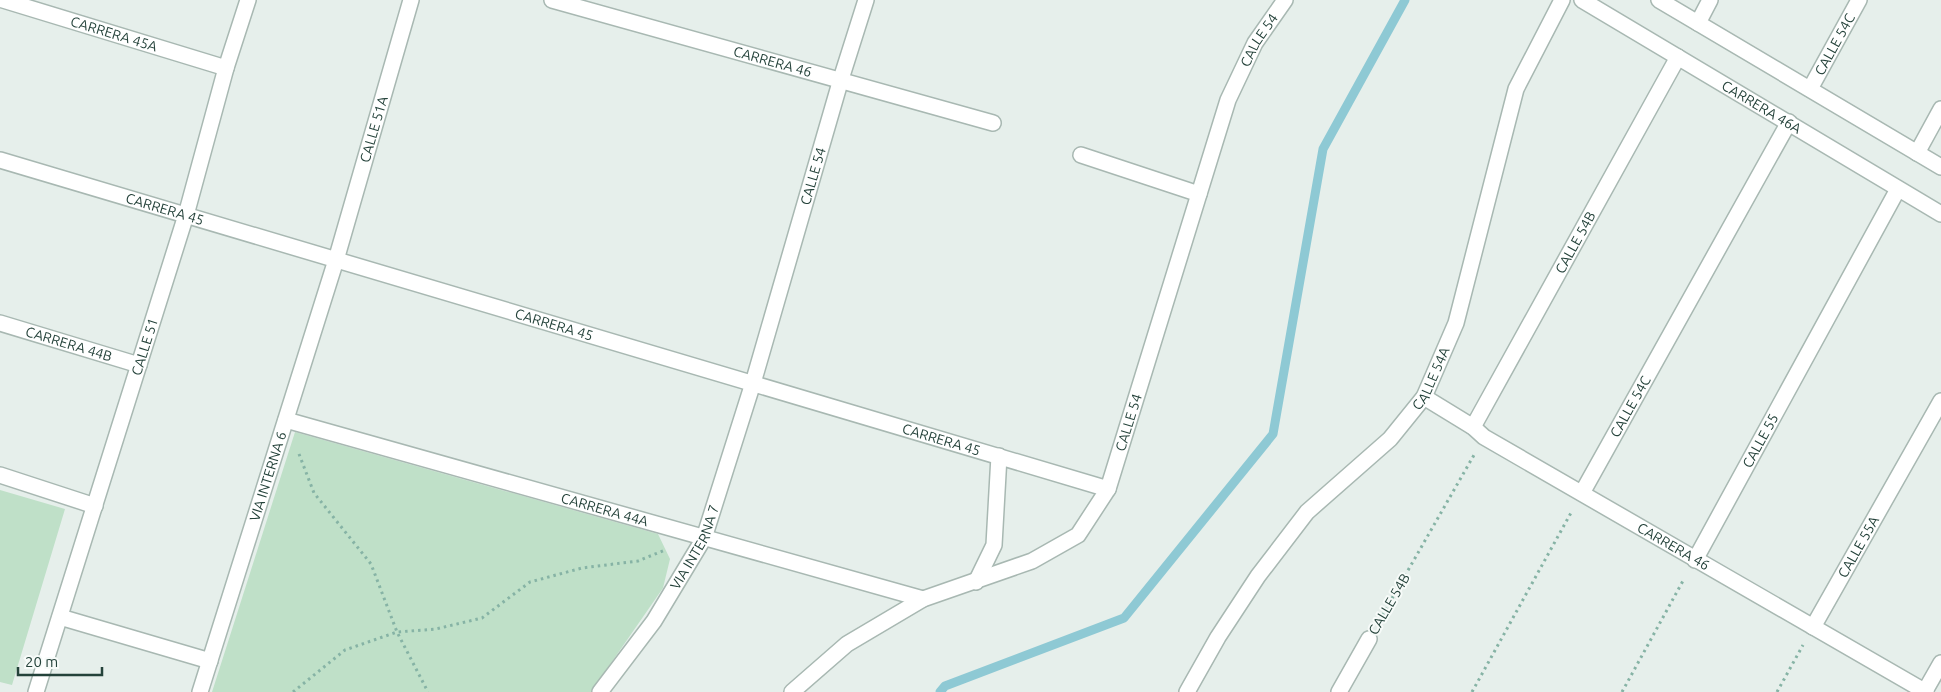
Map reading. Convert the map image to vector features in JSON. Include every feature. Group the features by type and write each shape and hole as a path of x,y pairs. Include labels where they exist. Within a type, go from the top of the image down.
{"street":[{"name":"CARRERA 45A","path":"3,0 226,68"},
{"name":"CALLE 51","path":"36,692 186,215 226,68 248,0"},
{"name":"CALLE 51A","path":"336,260 411,0"},
{"name":"CARRERA 46","path":"552,0 841,79 993,123"},
{"name":"CALLE 54","path":"753,383 841,79 866,0"},
{"name":"CALLE 54","path":"792,692 847,644 923,599 1032,561 1078,535 1108,489 1228,100 1255,43 1285,0"},
{"name":"CALLE 54A","path":"1187,692 1218,637 1258,576 1306,512 1390,439 1424,397 1456,323 1516,89 1562,0"},
{"name":"CARRERA 46A","path":"1582,0 1941,214"},
{"path":"1659,0 1941,167"},
{"path":"1698,23 1710,0"},
{"name":"CALLE 54C","path":"1810,89 1859,0"},
{"name":"CALLE 54B","path":"1478,432 1678,57"},
{"path":"1917,153 1941,109"},
{"name":"CALLE 54C","path":"1582,493 1789,122"},
{"path":"1082,156 1199,194"},
{"name":"CARRERA 45","path":"0,160 1108,489"},
{"name":"CALLE 55","path":"1695,560 1898,189"},
{"name":"VIA INTERNA 6","path":"200,692 336,260"},
{"name":"CARRERA 44B","path":"0,324 139,365"},
{"name":"VIA INTERNA 7","path":"600,692 654,621 704,538 753,383"},
{"name":"CARRERA 46","path":"1424,397 1478,432 1695,560 1926,692"},
{"name":"CALLE 55A","path":"1813,627 1941,400"},
{"name":"CARRERA 44A","path":"286,420 923,599"},
{"path":"976,582 994,545 999,456"},
{"path":"0,474 95,506"},
{"path":"60,617 210,661"},
{"name":"CALLE 54B","path":"1339,692 1369,639"},
{"path":"1926,692 1941,663"}],"path":[{"path":"286,420 314,493 371,564 397,632 428,692"},
{"name":"CALLE 54B","path":"1369,639 1478,432"},
{"path":"1472,692 1582,493"},
{"path":"293,692 345,650 397,632 436,629 482,618 530,582 582,568 638,561 669,548"},
{"path":"1622,692 1695,560"},
{"path":"1777,692 1813,627"}],"green space":[{"path":"295,432 658,534 670,559 663,588 591,692 212,692"},
{"path":"0,490 65,509 12,685 0,682"}],"waterway":[{"path":"940,692 945,686 1124,618 1273,434 1323,149 1405,0"}]}
